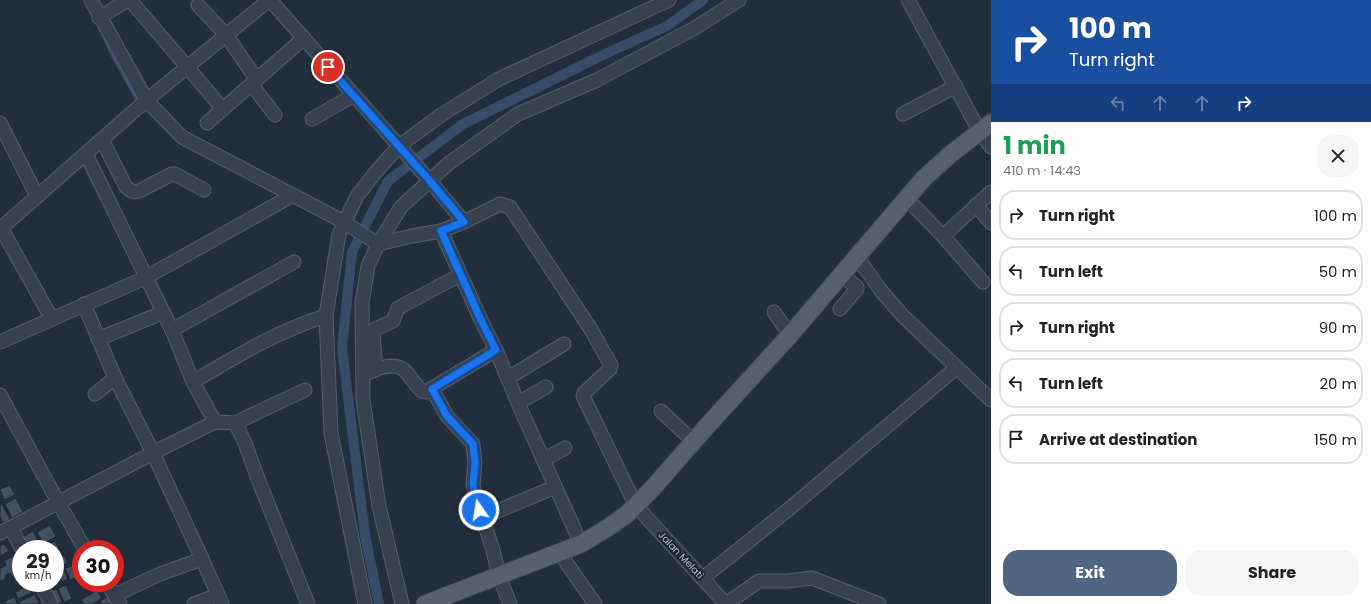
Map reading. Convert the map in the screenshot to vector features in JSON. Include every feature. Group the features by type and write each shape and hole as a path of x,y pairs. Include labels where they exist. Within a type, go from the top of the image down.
{"main road":[{"path":"425,604 581,544 612,525 636,506 790,335 924,178 952,153 985,127"}],"street":[{"path":"52,319 1,228 143,104 270,0 401,148 464,222 441,231 377,244 345,223 188,141 143,104 91,0"},
{"path":"100,18 129,0 223,109"},
{"path":"365,604 331,433 326,316 339,234 357,196 375,173 401,148 441,115 499,79 669,0"},
{"path":"402,604 379,506 363,400 362,304 368,266 377,244 401,207 427,178 518,114 597,80 693,29 739,0"},
{"path":"908,0 956,86 985,127 991,147"},
{"path":"198,5 226,36 275,116"},
{"path":"207,123 304,38"},
{"path":"903,114 956,86"},
{"path":"312,119 354,96"},
{"path":"0,123 37,196"},
{"path":"102,140 126,187 135,193 172,174 175,174 204,190"},
{"path":"86,154 162,313 172,330 193,382 214,422"},
{"path":"943,236 991,192"},
{"path":"0,342 145,278 293,195"},
{"path":"907,199 943,236 983,282"},
{"name":"Jalan Melati","path":"464,222 500,204 510,207 590,328 611,365 610,369 584,393 583,396 636,506 726,604"},
{"path":"976,205 991,223"},
{"path":"441,231 460,275 496,350 581,544"},
{"path":"857,257 882,292 902,315 991,400"},
{"path":"172,330 294,262"},
{"path":"376,370 373,332 375,328 392,321 398,308 460,275"},
{"path":"840,309 857,289 856,286 841,275"},
{"path":"84,304 98,339 153,453 220,600 194,604"},
{"path":"774,312 790,335"},
{"path":"98,339 162,313"},
{"path":"193,382 233,358 305,322 326,316"},
{"path":"508,378 564,344"},
{"path":"363,375 388,366 397,367 403,369 422,391 426,392 496,350"},
{"path":"703,578 789,509 956,368"},
{"path":"95,394 116,378"},
{"path":"518,403 546,387"},
{"path":"432,389 447,416 473,444 475,462 473,485 493,550 499,576 510,604"},
{"path":"14,540 6,531 58,502 153,453 214,422 235,423 305,390"},
{"path":"0,395 80,540"},
{"path":"661,411 694,442"},
{"path":"235,423 245,443 308,604"},
{"path":"543,460 565,448"},
{"path":"482,518 555,487"},
{"path":"559,552 595,604"},
{"path":"118,599 160,574 202,559"},
{"path":"726,604 758,581 787,581 812,578 879,604"},
{"path":"44,592 50,604"}],"building":[{"path":"10,485 15,495 4,500 0,489"},
{"path":"16,498 23,512 12,518 5,504"},
{"path":"2,504 10,519 3,523 0,517 0,506"},
{"path":"50,525 56,537 50,540 41,540 37,532"},
{"path":"33,531 38,540 22,540 21,538"},
{"path":"4,544 9,551 0,556 0,546"},
{"path":"64,555 68,563 64,565"},
{"path":"12,557 12,577 10,573 5,575 6,578 0,582 0,567 1,568 6,565 4,561"},
{"path":"72,566 72,579 70,580 65,568"},
{"path":"64,570 68,579 64,581"},
{"path":"66,585 72,599 64,602 60,592 64,592 64,586"},
{"path":"15,592 32,592 32,593 18,599"},
{"path":"51,592 58,592 62,602 57,604"},
{"path":"94,592 98,592 102,598 93,604 84,604 81,600"},
{"path":"35,594 39,604 20,604 19,602"},
{"path":"110,595 115,604 102,604 100,601"},
{"path":"14,597 18,604 7,604 5,601"}],"waterway":[{"path":"379,604 365,535 342,348 352,252 388,181 463,124 607,53 667,26 703,0"},
{"path":"100,29 113,57 138,102"},
{"path":"348,231 358,240"}],"route":[{"path":"328,67 430,181 464,222 441,231 460,275 496,350 432,389 447,416 471,440 473,444 475,462 473,485 479,510"}]}
